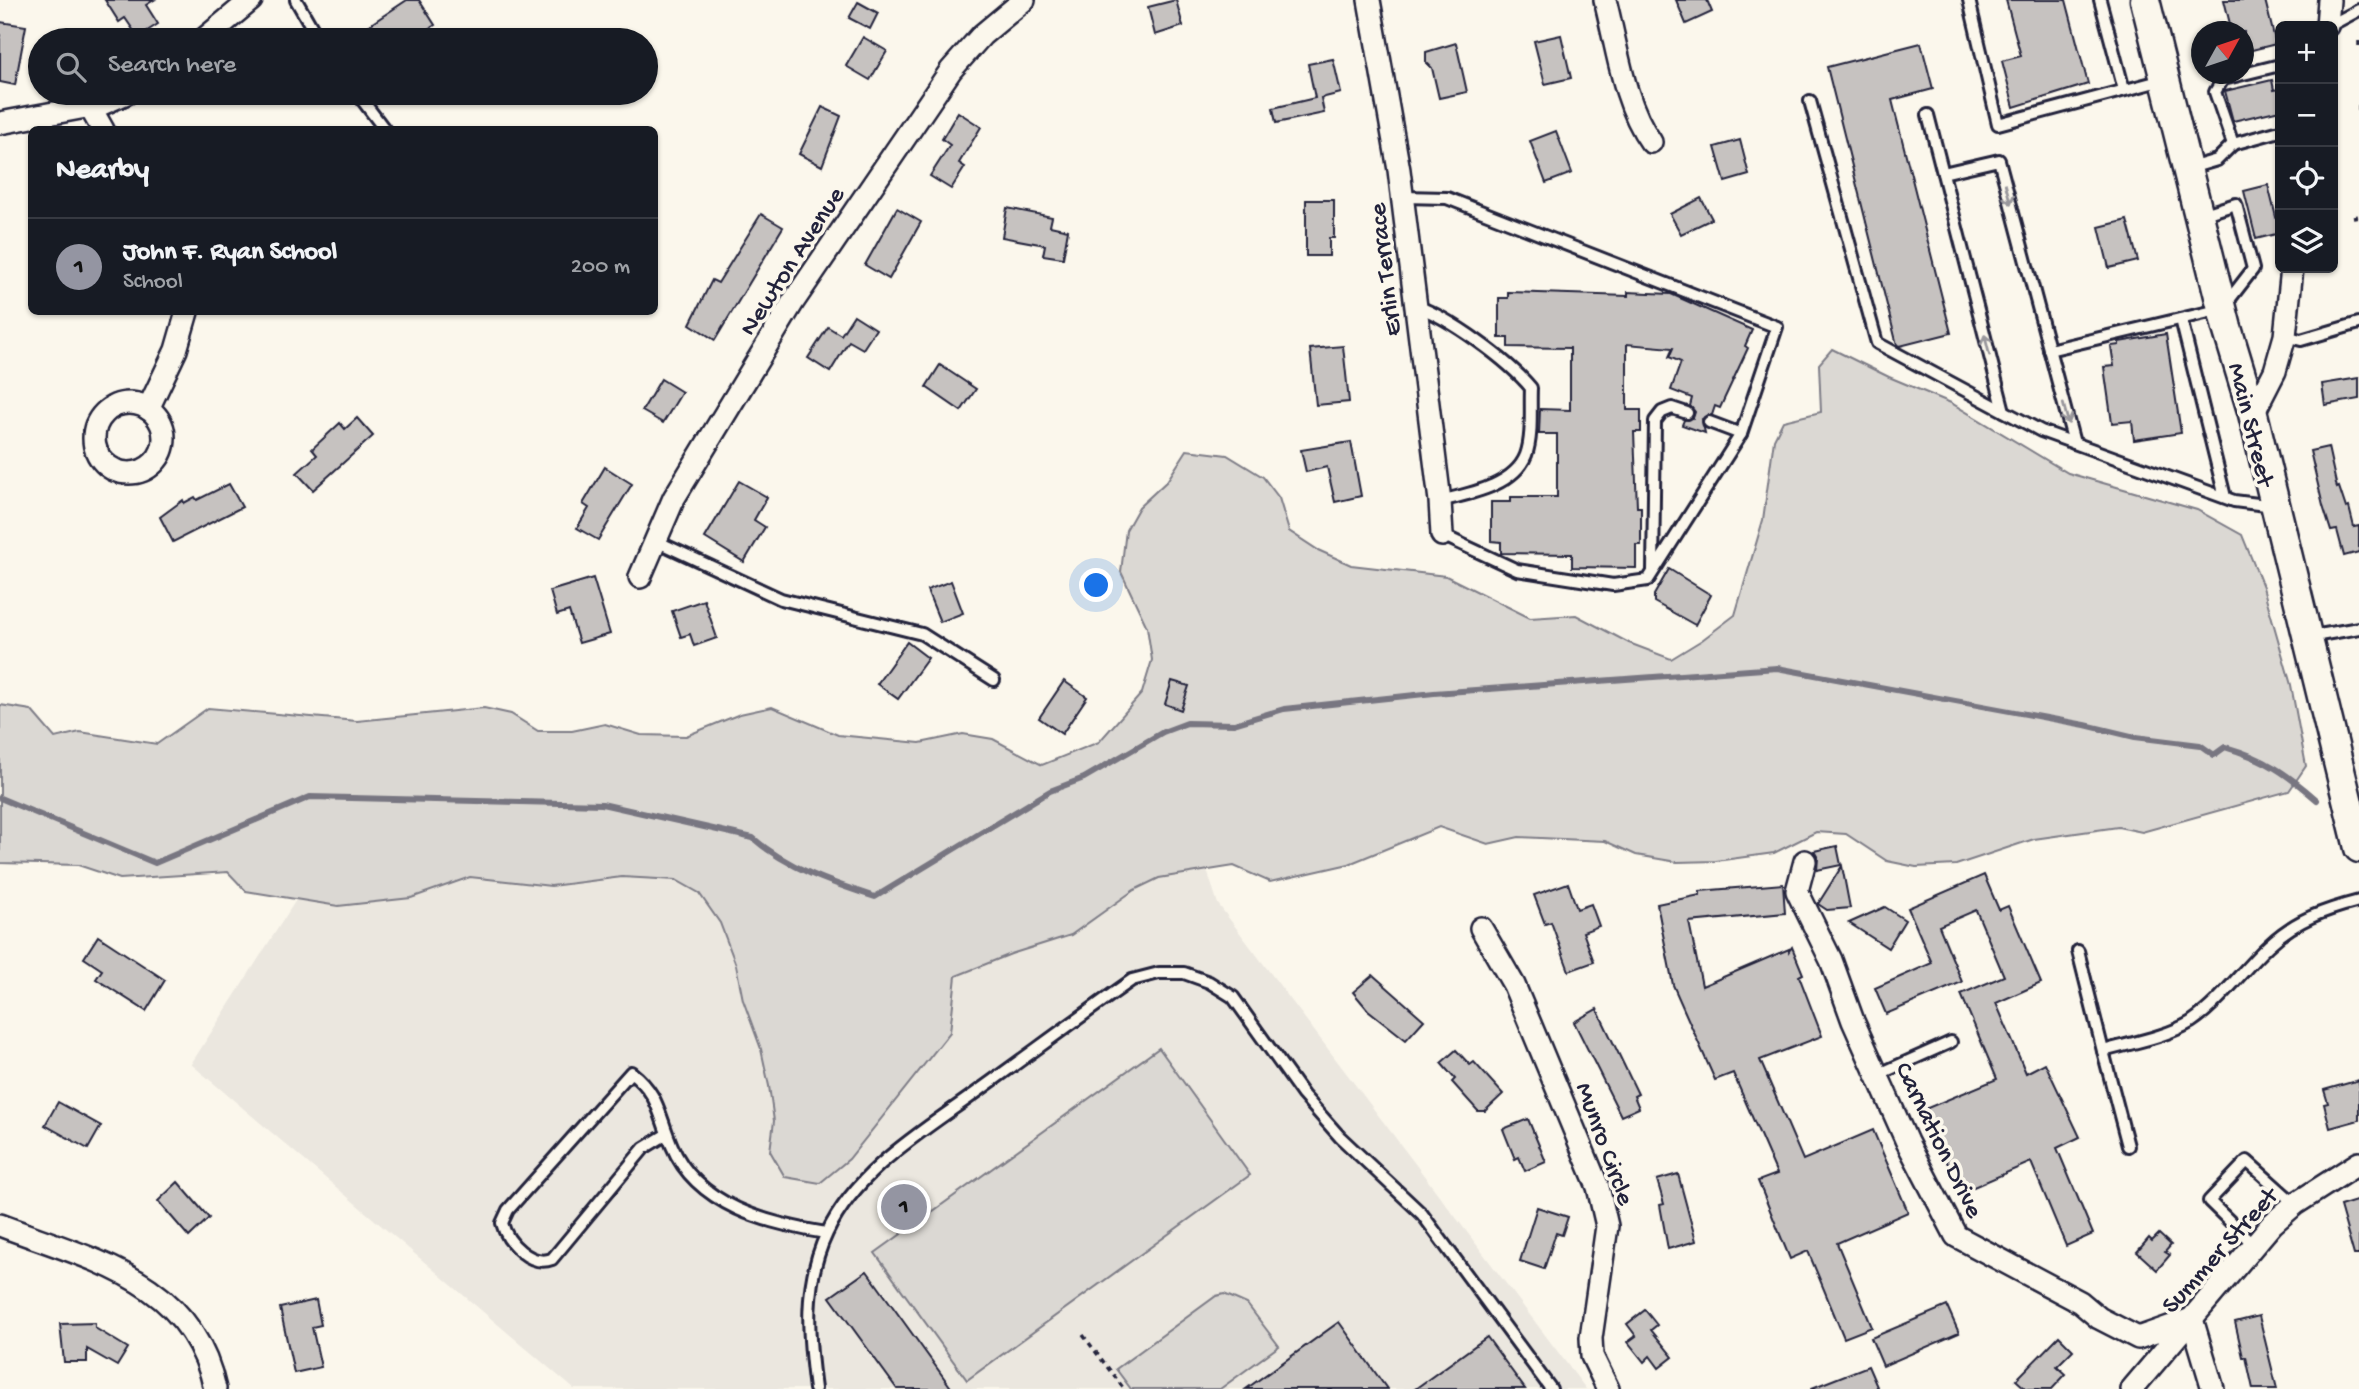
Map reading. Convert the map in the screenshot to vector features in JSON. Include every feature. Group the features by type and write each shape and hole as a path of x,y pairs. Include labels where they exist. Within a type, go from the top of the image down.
{"main road":[{"name":"Main Street","path":"2145,0 2222,309 2253,414 2359,848"}],"street":[{"path":"217,28 251,0"},
{"name":"Newton Avenue","path":"640,577 674,498 793,302 951,70 982,35 1024,0"},
{"name":"Erlin Terrace","path":"1369,0 1403,197 1442,535"},
{"path":"1605,0 1639,125 1651,142"},
{"path":"2328,21 2329,0"},
{"path":"0,123 95,105"},
{"path":"90,107 101,126"},
{"path":"2253,414 2275,371 2285,335 2291,273"},
{"path":"148,408 176,350 186,315"},
{"name":"Carnation Drive","path":"1805,861 1797,891 1831,960 1912,1153 1956,1236 2080,1302 2099,1318 2138,1338 2192,1319"},
{"name":"Munro Circle","path":"1480,928 1514,985 1598,1187 1607,1226 1591,1338 1592,1356 1608,1389"},
{"name":"Summer Street","path":"2132,1389 2254,1245 2295,1204 2359,1163"},
{"path":"0,1225 134,1278 165,1298 203,1349 215,1389"},
{"path":"2192,1319 2213,1389"}],"lane":[{"path":"296,0 313,28"},
{"path":"1969,0 1998,124 2166,80"},
{"path":"2099,0 2124,90"},
{"path":"2338,21 2359,10"},
{"path":"2232,144 2215,92 2223,79 2275,66"},
{"path":"1810,102 1877,343 2041,431 2224,497 2274,506"},
{"path":"366,105 382,126"},
{"path":"1928,115 2004,411"},
{"path":"2187,169 2217,160 2232,144 2275,132"},
{"path":"1943,173 1999,160 2074,443"},
{"path":"1403,197 1447,198 1777,327 1741,434 1648,580 1613,584 1517,570 1442,535"},
{"path":"2049,350 2222,309 2253,269 2236,204 2199,216"},
{"path":"1416,306 1450,320 1489,352 1512,366 1531,388 1526,455 1511,475 1480,491 1440,501"},
{"path":"2181,319 2224,497"},
{"path":"2285,335 2301,340 2359,323"},
{"path":"1653,571 1655,421 1662,412 1672,408 1687,413"},
{"path":"1709,422 1741,434"},
{"path":"656,541 781,599 922,634 994,680"},
{"path":"2308,637 2359,628"},
{"path":"2103,1051 2189,1023 2218,1000 2267,946 2297,923 2318,912 2359,901"},
{"path":"2078,951 2128,1146"},
{"path":"815,1389 807,1329 809,1291 827,1233 850,1195 902,1146 1132,980 1158,973 1184,973 1209,982 1233,997 1303,1095 1340,1137 1422,1214 1550,1389"},
{"path":"1877,1075 1951,1042"},
{"path":"667,1134 644,1148 552,1259 542,1263 532,1260 505,1234 502,1223 508,1210 631,1072 646,1084 658,1102 667,1134 689,1173 707,1191 759,1219 827,1233"},
{"path":"2254,1245 2209,1201 2247,1161 2295,1204"}],"path":[{"path":"2359,41 2359,47"},
{"path":"2359,105 2359,114"},
{"path":"1083,1335 1125,1389"}],"shaded area":[{"path":"1832,349 1951,403 2068,473 2197,510 2242,535 2263,587 2291,685 2306,766 2289,791 2142,832 2118,827 2034,839 1956,865 1916,867 1887,861 1846,834 1816,832 1774,853 1716,861 1677,862 1636,855 1605,841 1519,837 1488,844 1439,827 1349,864 1270,882 1234,866 1159,878 1134,890 1071,935 1011,954 956,976 950,1032 849,1159 820,1183 785,1177 770,1151 774,1121 769,1086 761,1049 743,1000 736,965 720,923 699,893 676,880 622,877 551,886 470,877 411,898 338,906 246,891 228,872 120,879 78,865 0,863 0,705 31,710 55,738 80,732 157,744 208,708 357,721 484,708 511,714 538,731 572,731 605,724 641,735 686,736 740,714 772,707 838,735 920,743 963,734 993,739 1042,765 1099,742 1142,693 1152,660 1147,627 1121,572 1126,530 1139,507 1167,481 1187,450 1227,455 1263,477 1279,498 1289,531 1318,550 1351,565 1446,576 1530,618 1576,615 1629,643 1671,659 1735,615 1763,520 1774,439 1783,421 1821,412 1819,364"},
{"path":"1166,745 1218,904 1586,1389 574,1389 191,1064 353,811 641,835"},
{"path":"1159,1048 1250,1175 967,1380 875,1253"},
{"path":"1224,1294 1247,1304 1279,1346 1220,1389 1131,1389 1116,1369 1216,1296"}],"building":[{"path":"105,0 154,0 146,5 158,24 152,28 132,28 125,18 119,22"},
{"path":"407,0 419,0 435,25 430,28 365,28"},
{"path":"1176,0 1183,26 1155,35 1148,7"},
{"path":"1676,0 1707,0 1712,12 1686,24"},
{"path":"2006,0 2066,0 2088,84 2014,107 2002,61 2021,56"},
{"path":"2224,0 2265,0 2275,44 2254,50 2254,21 2229,21"},
{"path":"858,2 878,13 870,29 849,18"},
{"path":"0,22 26,26 15,85 0,82"},
{"path":"1561,35 1571,78 1545,84 1534,41"},
{"path":"863,37 887,51 870,80 846,66"},
{"path":"1456,43 1467,92 1439,98 1432,68 1426,62 1426,52"},
{"path":"1921,43 1933,89 1892,100 1951,333 1900,346 1897,345 1827,67"},
{"path":"1333,59 1341,93 1321,98 1324,113 1276,123 1273,108 1315,98 1308,64"},
{"path":"2272,80 2275,111 2233,121 2225,91"},
{"path":"822,107 841,116 822,166 799,154"},
{"path":"958,112 981,127 959,163 965,167 951,189 930,176 950,145 942,139"},
{"path":"1556,131 1572,173 1546,183 1530,141"},
{"path":"1740,140 1749,175 1725,182 1715,147"},
{"path":"2268,185 2275,213 2275,234 2256,239 2244,191"},
{"path":"1701,198 1712,219 1681,234 1670,214"},
{"path":"1306,200 1334,200 1334,238 1329,238 1329,256 1306,256"},
{"path":"897,208 921,222 889,279 865,265"},
{"path":"1007,208 1052,217 1050,226 1068,230 1063,258 1043,255 1045,245 1002,237"},
{"path":"761,214 783,227 715,340 690,324 712,280 718,283"},
{"path":"2127,220 2138,261 2109,268 2099,227"},
{"path":"1508,292 1628,296 1628,292 1671,294 1752,330 1745,346 1748,348 1720,408 1715,406 1712,415 1702,419 1705,433 1682,425 1684,420 1693,418 1695,412 1690,406 1692,398 1671,390 1681,362 1669,357 1673,348 1627,344 1627,410 1641,410 1641,432 1634,432 1637,507 1641,507 1641,545 1636,545 1636,568 1572,567 1572,554 1501,553 1501,542 1491,541 1491,502 1511,502 1511,497 1557,497 1557,434 1539,434 1540,409 1570,410 1570,348 1508,347 1508,338 1499,338 1499,298 1508,298"},
{"path":"854,315 876,329 863,349 849,341 830,372 808,358 828,327 841,335"},
{"path":"2166,334 2181,433 2134,440 2132,421 2112,423 2104,367 2114,366 2111,346 2119,345 2119,342"},
{"path":"1343,346 1349,402 1316,405 1310,349"},
{"path":"940,365 976,389 961,411 926,387"},
{"path":"2359,378 2359,399 2325,405 2322,384"},
{"path":"661,379 682,392 663,423 642,411"},
{"path":"357,418 373,436 313,490 297,473 317,455 312,449 340,423 345,429"},
{"path":"1351,442 1361,496 1335,502 1327,467 1306,472 1301,450"},
{"path":"2328,447 2337,488 2339,487 2346,508 2349,507 2354,527 2359,526 2359,552 2344,556 2337,530 2331,531 2310,451"},
{"path":"605,467 632,484 598,540 577,528 589,508 583,504"},
{"path":"739,481 767,497 754,520 765,527 744,562 705,538"},
{"path":"229,484 242,507 173,542 160,517 183,500 184,503 195,497 197,500"},
{"path":"1669,569 1711,595 1695,625 1654,602 1654,595"},
{"path":"593,578 610,634 579,643 569,611 557,615 550,591"},
{"path":"951,581 963,613 940,622 927,590"},
{"path":"704,600 717,638 694,646 690,634 681,637 672,611"},
{"path":"907,642 928,658 898,699 877,684"},
{"path":"1064,681 1087,697 1062,734 1039,718"},
{"path":"1172,681 1189,686 1181,710 1165,704"},
{"path":"1837,846 1841,865 1817,870 1818,858 1814,851"},
{"path":"1842,866 1850,908 1827,910 1818,904"},
{"path":"1984,875 1999,910 2008,906 2041,983 1996,1003 2026,1073 2045,1063 2080,1137 2057,1148 2093,1234 2066,1246 2031,1162 1960,1193 1925,1109 1997,1079 1961,994 2004,976 1976,910 1939,926 1962,982 1886,1014 1875,988 1932,963 1908,908"},
{"path":"1568,883 1577,909 1591,904 1599,926 1583,932 1594,962 1569,971 1551,922 1545,924 1534,895"},
{"path":"1783,884 1785,913 1689,922 1702,986 1789,951 1792,947 1803,974 1799,976 1822,1036 1760,1060 1803,1160 1873,1130 1908,1212 1837,1243 1872,1327 1844,1338 1808,1251 1790,1259 1758,1181 1777,1174 1733,1073 1715,1080 1673,985 1657,904 1700,895 1700,891"},
{"path":"1885,907 1905,920 1888,948 1849,923"},
{"path":"98,936 165,980 146,1011 96,979 102,970 84,958"},
{"path":"1373,975 1424,1020 1406,1040 1368,1010 1353,992"},
{"path":"1597,1009 1638,1094 1634,1096 1639,1108 1621,1116 1574,1022"},
{"path":"1456,1050 1470,1065 1474,1062 1503,1094 1485,1111 1478,1111 1452,1082 1455,1079 1441,1063"},
{"path":"2359,1080 2359,1120 2330,1128 2324,1104 2328,1103 2324,1090"},
{"path":"58,1102 101,1126 88,1149 45,1125"},
{"path":"1528,1119 1546,1162 1525,1171 1519,1157 1515,1159 1503,1129"},
{"path":"1678,1174 1696,1241 1668,1249 1660,1205 1664,1204 1657,1180"},
{"path":"178,1182 209,1218 189,1237 158,1201"},
{"path":"2359,1200 2359,1255 2354,1255 2340,1206"},
{"path":"1537,1207 1568,1217 1562,1235 1556,1233 1544,1269 1520,1261"},
{"path":"2159,1234 2171,1245 2165,1252 2170,1255 2157,1270 2137,1252 2149,1238 2152,1241"},
{"path":"867,1271 952,1389 897,1389 830,1297"},
{"path":"316,1300 321,1325 312,1327 321,1367 294,1373 280,1308"},
{"path":"1947,1306 1959,1333 1883,1366 1871,1338"},
{"path":"1645,1310 1657,1325 1651,1330 1673,1357 1659,1368 1650,1356 1644,1362 1628,1342 1636,1336 1627,1324"},
{"path":"2259,1316 2277,1389 2253,1389 2246,1357 2243,1357 2235,1322"},
{"path":"1339,1322 1387,1389 1246,1389"},
{"path":"95,1323 95,1328 128,1348 117,1366 87,1349 87,1362 64,1362 60,1324"},
{"path":"2059,1336 2073,1350 2057,1366 2066,1374 2052,1389 2026,1389 2016,1380"},
{"path":"1487,1337 1525,1389 1415,1389"},
{"path":"1868,1366 1878,1389 1812,1389 1812,1388"}],"waterway":[{"path":"0,798 155,863 310,797 602,804 753,838 795,866 875,897 1050,791 1084,778 1163,732 1187,723 1234,724 1284,709 1434,693 1777,668 2085,725 2135,737 2200,745 2214,755 2225,747 2275,768 2317,800"}],"place":[{"name":"John F. Ryan School","path":"904,1207"}]}
